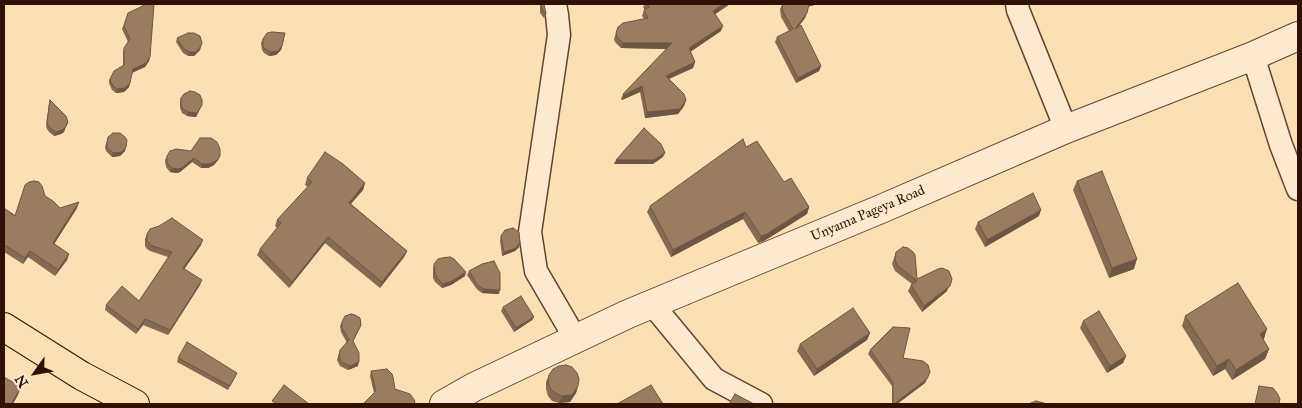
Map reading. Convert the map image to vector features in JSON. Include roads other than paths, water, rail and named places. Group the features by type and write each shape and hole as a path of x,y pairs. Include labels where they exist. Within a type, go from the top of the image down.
{"main road":[{"path":"4,327 82,376 134,404"}],"street":[{"path":"555,4 558,15 559,35 530,232 536,270 575,338"},
{"path":"1017,4 1066,129"},
{"name":"Unyama Pageya Road","path":"444,404 474,387 575,338 652,304 881,209 1066,129 1253,56 1298,36"},
{"path":"1253,56 1281,145 1298,189"},
{"path":"652,304 714,379 761,404"}]}
